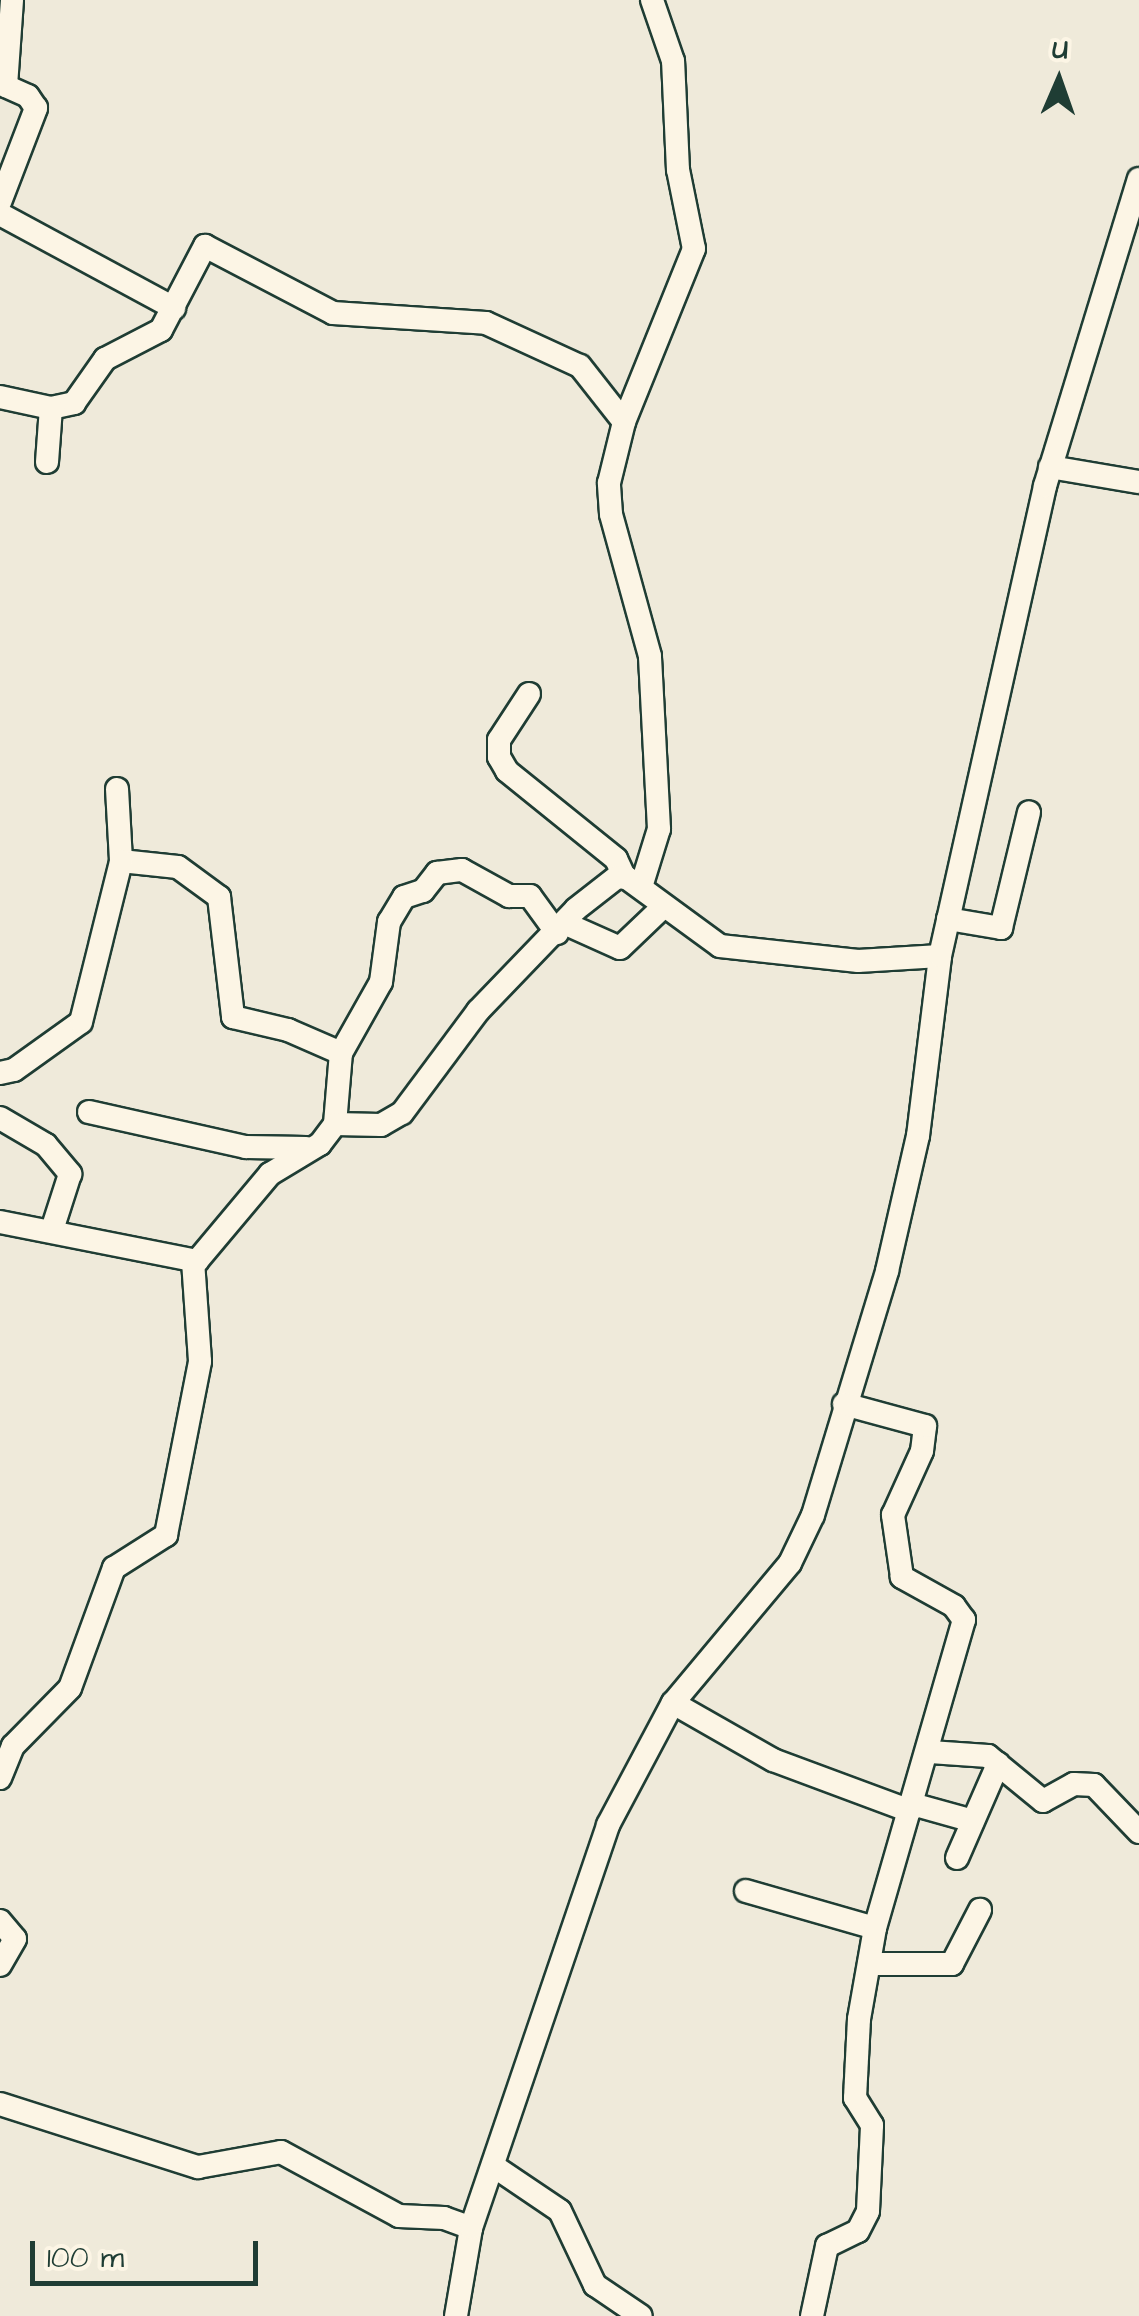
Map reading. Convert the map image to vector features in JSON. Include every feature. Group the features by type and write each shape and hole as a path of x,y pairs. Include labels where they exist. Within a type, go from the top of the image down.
{"street":[{"path":"0,202 36,108 28,96 6,86 12,0"},
{"path":"335,1124 381,1125 402,1113 478,1010 560,928 632,882 657,844 659,766 649,644 608,499 624,422 694,249 678,170 673,61 652,0"},
{"path":"456,2316 471,2228 495,2167 600,1845 673,1702 799,1550 887,1271 918,1136 940,956 1050,467 1139,179"},
{"path":"0,214 174,308"},
{"path":"0,397 50,408 74,403 105,359 152,337 174,308 206,246 333,313 486,322 580,366 624,422"},
{"path":"48,462 50,408"},
{"path":"1050,467 1139,482"},
{"path":"528,694 499,740 499,757 507,771 616,859 632,882 720,946 858,961 940,956"},
{"path":"0,1073 14,1070 81,1022 121,861 117,789"},
{"path":"948,919 1001,928 1030,812"},
{"path":"121,861 178,867 220,897 233,1017 288,1030 341,1053"},
{"path":"0,1778 14,1746 70,1688 114,1568 166,1536 200,1361 192,1262 270,1174 314,1147 335,1124 341,1053 381,982 394,912 438,872 468,872 509,896 530,896 560,928 607,948 620,948 664,906"},
{"path":"88,1112 246,1147 314,1147"},
{"path":"0,1118 46,1145 70,1174 52,1230"},
{"path":"0,1222 192,1262"},
{"path":"812,2316 827,2246 858,2231 868,2211 872,2125 855,2098 869,1964 875,1928 930,1752 964,1620 958,1608 902,1577 893,1515 922,1451 924,1426 844,1404"},
{"path":"673,1702 774,1760 911,1808 973,1821"},
{"path":"930,1752 981,1754 1043,1801 1074,1784 1094,1785 1139,1832"},
{"path":"957,1858 998,1764"},
{"path":"746,1892 875,1928"},
{"path":"869,1964 958,1961 980,1910"},
{"path":"0,1921 16,1940 0,1965"},
{"path":"0,2104 198,2166 281,2152 399,2216 444,2218 471,2228"},
{"path":"495,2167 560,2212 595,2284 642,2316"}]}
